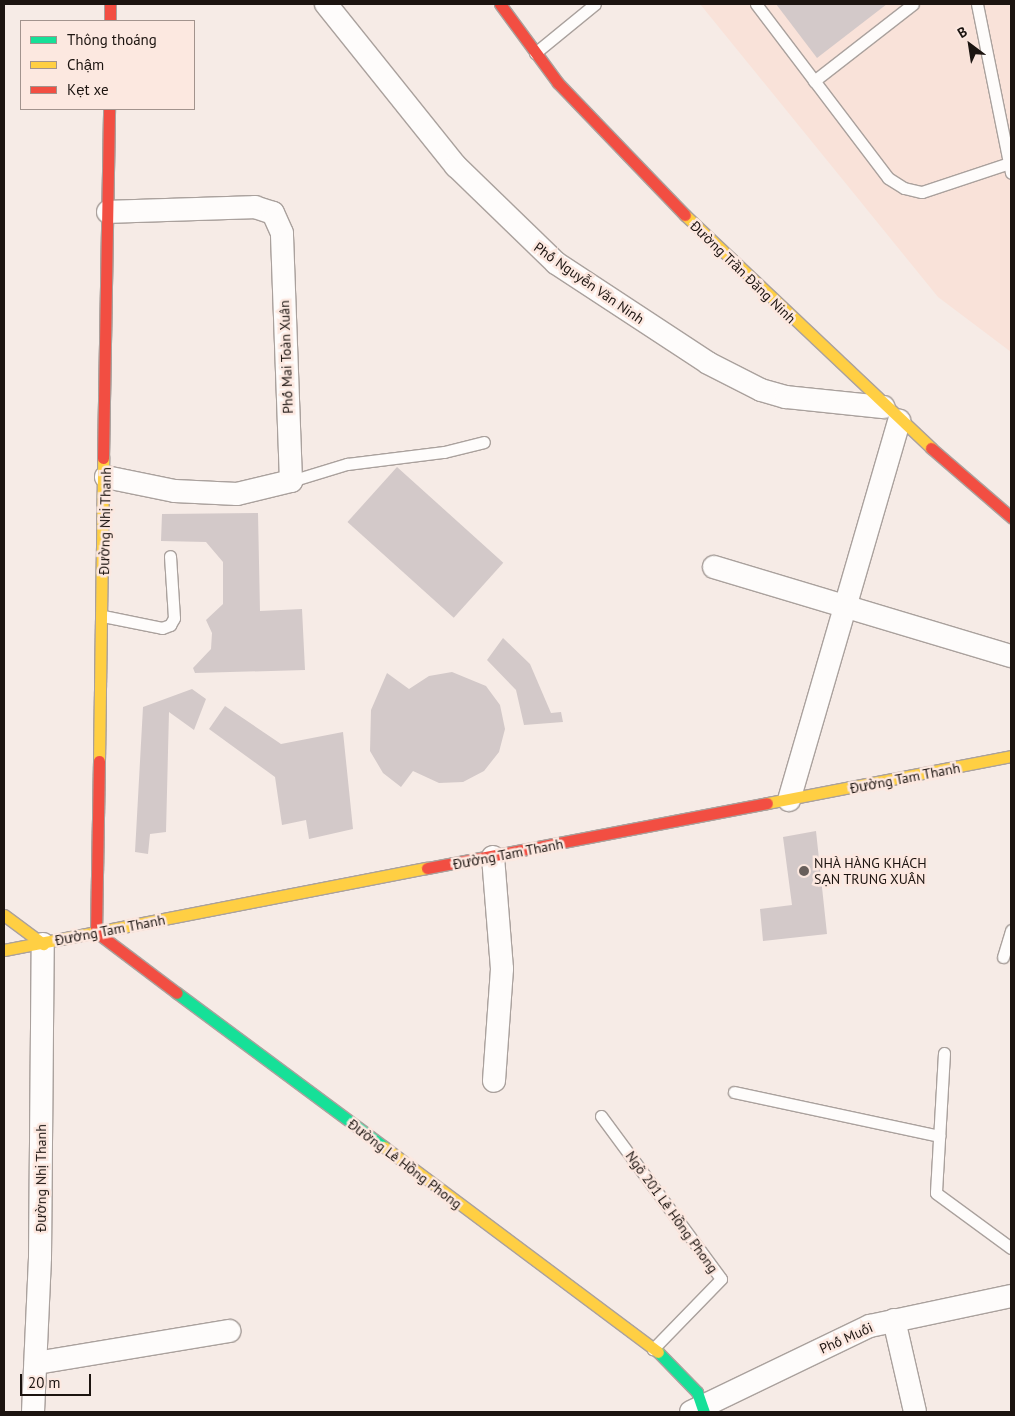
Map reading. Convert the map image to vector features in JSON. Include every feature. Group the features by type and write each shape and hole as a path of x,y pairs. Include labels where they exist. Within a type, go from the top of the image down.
{"street":[{"path":"110,4 110,20"},
{"name":"Phố Nguyễn Văn Ninh","path":"326,4 456,166 556,263 708,363 761,390 786,397 891,414"},
{"name":"Đường Trần Đăng Ninh","path":"500,4 535,53 620,152 891,414 1011,517"},
{"name":"Đường Nhị Thanh","path":"96,932 106,477 109,110"},
{"name":"Phố Mai Toàn Xuân","path":"108,212 255,207 274,214 282,233 291,481"},
{"path":"789,800 845,606 891,414"},
{"path":"106,477 175,491 237,494 291,481"},
{"path":"714,567 1011,656"},
{"name":"Đường Tam Thanh","path":"4,950 1011,756"},
{"path":"493,857 502,969 494,1081"},
{"path":"4,916 42,944"},
{"name":"Đường Lê Hồng Phong","path":"96,932 653,1349 686,1376 700,1410"},
{"name":"Đường Nhị Thanh","path":"33,1412 36,1363 42,944"},
{"name":"Phố Muối","path":"700,1410 870,1326 1011,1296"},
{"path":"894,1320 914,1412"},
{"path":"36,1363 229,1331"}],"lane":[{"path":"535,53 595,4"},
{"path":"756,4 888,178 904,188 922,192 1010,168 976,4"},
{"path":"814,81 913,4"},
{"path":"291,481 347,464 444,452 484,442"},
{"path":"103,616 162,628 170,625 174,618 170,556"},
{"path":"1003,957 1011,930"},
{"path":"944,1053 936,1194 1011,1248"},
{"path":"734,1092 939,1136"},
{"name":"Ngõ 201 Lê Hồng Phong","path":"601,1116 720,1279 653,1349"}],"shaded area":[{"path":"700,4 1011,4 1011,352 938,297"}],"building":[{"path":"776,4 887,4 817,58"},
{"path":"397,467 503,563 454,618 347,522"},
{"path":"258,513 260,611 302,609 305,670 195,673 193,668 211,649 212,633 206,620 223,604 223,562 206,542 161,541 162,514"},
{"path":"503,638 530,664 551,713 561,712 563,722 524,725 516,690 487,660"},
{"path":"452,672 486,686 500,705 505,729 499,752 484,771 463,782 439,783 413,771 401,787 383,773 370,751 371,710 387,673 409,689 429,676"},
{"path":"192,689 206,699 194,730 169,712 166,832 150,834 148,854 135,852 143,707"},
{"path":"225,706 281,744 343,732 353,829 309,839 306,820 282,825 275,777 209,729"},
{"name":"NHÀ HÀNG KHÁCH SẠN TRUNG XUÂN","path":"816,831 827,934 763,941 760,909 792,905 783,837"}],"traffic: fast":[{"path":"177,993 384,1147"},
{"path":"658,1352 697,1392 704,1412"}],"traffic: slow":[{"path":"685,215 931,448"},
{"path":"99,761 103,458"},
{"path":"767,803 1011,756"},
{"path":"4,950 427,868"},
{"path":"4,915 43,944"},
{"path":"384,1147 658,1352"}],"traffic: jam":[{"path":"110,4 110,20"},
{"path":"500,4 558,83 685,215"},
{"path":"103,458 109,110"},
{"path":"931,448 1011,517"},
{"path":"99,761 96,932 177,993"},
{"path":"427,868 767,803"}],"place":[{"name":"NHÀ HÀNG KHÁCH SẠN TRUNG XUÂN","path":"804,871"}]}
